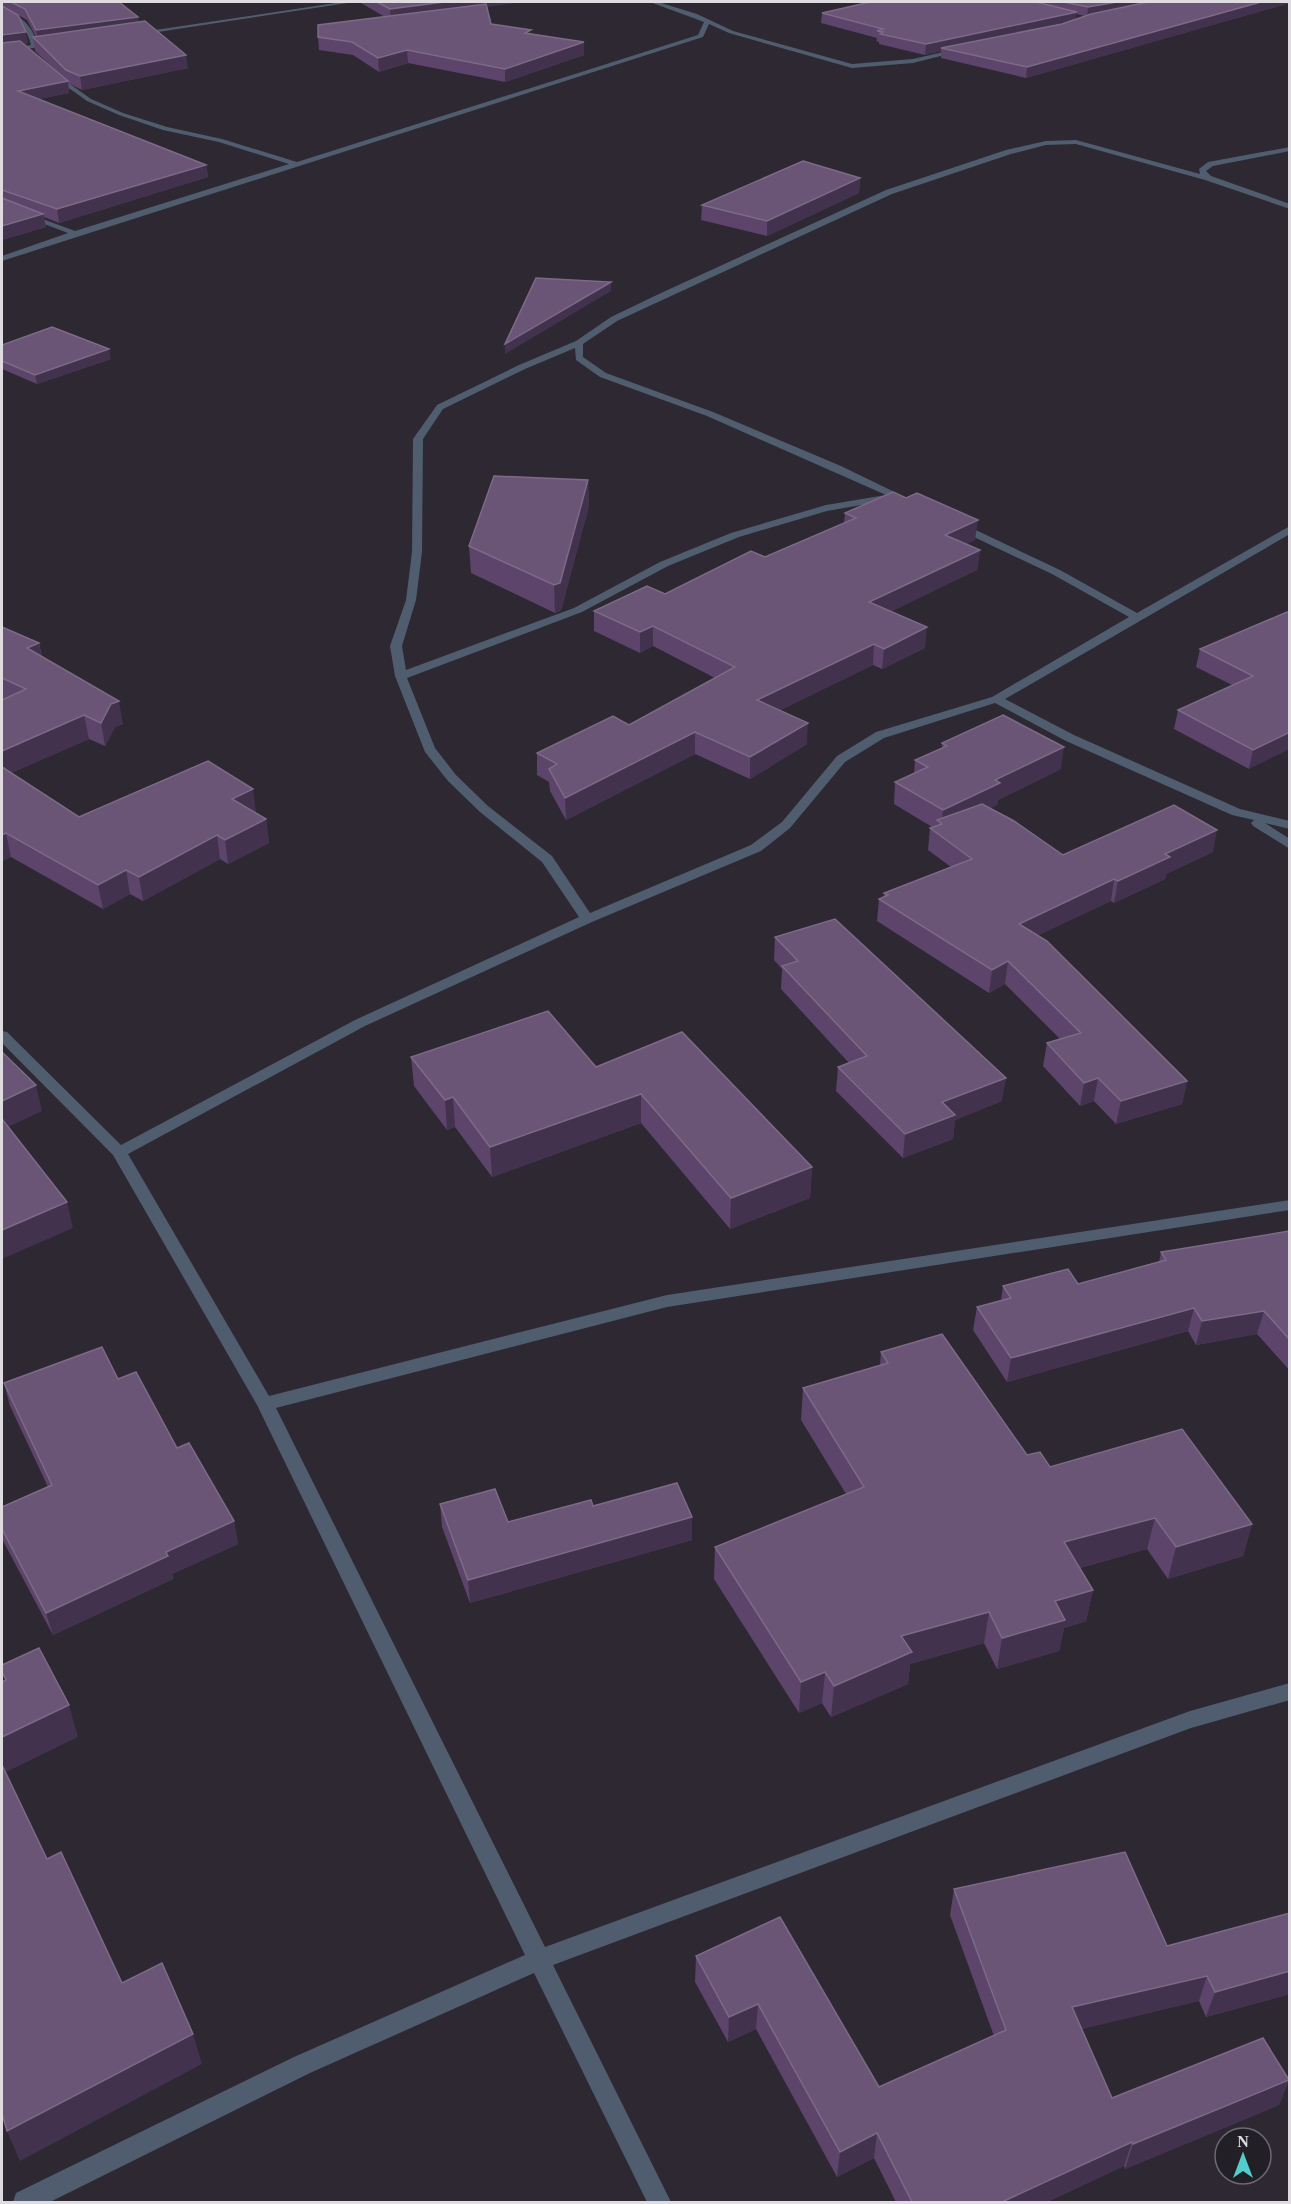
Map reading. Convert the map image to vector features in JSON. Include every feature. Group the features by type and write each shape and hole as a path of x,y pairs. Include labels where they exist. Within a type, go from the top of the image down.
{"street":[{"path":"128,34 351,2"},
{"path":"653,2 708,20 731,32 852,66 913,62 967,49"},
{"path":"2,11 17,16 28,26 34,46"},
{"path":"701,36 708,20"},
{"path":"2,259 72,232 158,208 565,82 701,36 731,32"},
{"path":"2,51 58,43"},
{"path":"25,48 33,56"},
{"path":"49,71 65,86 121,114 165,129 220,140 296,164"},
{"path":"587,919 547,860 484,809 452,778 429,749 401,676 396,646 411,600 417,552 418,439 440,407 522,367 579,343 634,310 889,192 1033,145 1076,142 1208,178 1290,207"},
{"path":"1208,178 1202,171 1211,164 1290,149"},
{"path":"2,206 72,232"},
{"path":"579,343 579,358 603,375 710,414 838,468 922,507"},
{"path":"401,676 578,610 664,564 735,535 826,508 897,496"},
{"path":"953,523 1056,572 1137,617"},
{"path":"119,1152 360,1023 587,919 756,848 786,825 841,759 880,735 996,699 1290,530"},
{"path":"996,699 1070,738 1236,812 1274,832 1290,845"},
{"path":"1236,812 1290,825"},
{"path":"2,1035 119,1152 265,1404 659,2202"},
{"path":"265,1404 667,1301 1290,1205"},
{"path":"25,2202 302,2065 540,1959 1190,1720 1290,1691"}],"building":[{"path":"11,2 119,2 138,17 36,30 25,9"},
{"path":"377,2 444,2 390,9"},
{"path":"870,2 1036,2 1077,12 926,44 880,34 883,32 877,31 883,29 822,13"},
{"path":"1064,2 1117,2 1088,7"},
{"path":"1148,2 1261,2 1027,67 941,48 1062,24 1091,14"},
{"path":"486,4 491,24 531,30 525,33 584,42 505,69 407,50 378,58 352,42 318,37 318,25"},
{"path":"2,6 18,15 26,32 2,35"},
{"path":"145,21 186,55 80,76 66,70 33,37"},
{"path":"20,41 68,81 18,91 206,165 57,209 2,190 2,43"},
{"path":"803,161 860,178 767,221 702,205"},
{"path":"2,198 43,214 2,226"},
{"path":"536,278 611,282 505,344"},
{"path":"52,327 109,349 35,375 2,361 2,345"},
{"path":"494,476 588,480 560,583 554,585 469,546"},
{"path":"893,492 906,498 917,493 978,520 945,535 980,550 869,602 927,627 884,649 874,644 757,700 808,723 750,757 695,732 565,798 549,769 557,764 537,753 613,716 629,725 735,667 653,626 640,632 594,611 647,586 665,594 751,551 765,557 856,518 845,513"},
{"path":"1290,612 1290,732 1253,750 1178,710 1253,676 1200,649"},
{"path":"2,627 39,643 27,648 119,701 111,704 101,723 84,715 2,751 2,700 26,689 2,678"},
{"path":"1003,715 1064,747 995,780 1000,783 943,810 895,782 928,767 915,760 947,746 942,743"},
{"path":"208,761 253,789 232,799 266,819 225,840 217,835 139,877 126,870 98,885 6,833 2,835 2,767 79,817"},
{"path":"982,804 1014,821 1063,855 1174,805 1217,830 1165,854 1170,857 1118,881 1114,879 1019,924 1047,941 1187,1081 1121,1101 1098,1078 1084,1083 1047,1043 1081,1033 1008,961 992,970 879,899 888,895 884,893 972,859 930,828 942,824 937,820"},
{"path":"835,919 1006,1078 942,1102 955,1115 905,1134 838,1067 867,1056 782,966 798,961 775,937"},
{"path":"548,1011 596,1067 682,1032 812,1167 731,1198 641,1094 490,1147 453,1097 445,1100 411,1057"},
{"path":"2,1052 36,1085 2,1101"},
{"path":"2,1119 67,1202 2,1230"},
{"path":"1290,1231 1290,1340 1264,1311 1202,1321 1194,1308 1011,1358 977,1307 1011,1298 1003,1286 1068,1269 1078,1284 1166,1260 1161,1252"},
{"path":"942,1334 1027,1455 1040,1452 1050,1467 1182,1429 1252,1524 1176,1547 1155,1518 1064,1542 1093,1590 1055,1601 1065,1620 1002,1638 989,1612 901,1636 912,1652 834,1686 825,1672 801,1682 715,1547 864,1487 803,1388 888,1363 881,1352"},
{"path":"102,1347 118,1379 136,1372 177,1448 189,1443 234,1521 166,1552 168,1556 46,1613 2,1529 2,1507 52,1485 4,1383"},
{"path":"677,1483 692,1517 468,1580 440,1504 495,1489 508,1522 591,1500 593,1506"},
{"path":"39,1648 69,1705 2,1737 2,1682 6,1680 2,1672 2,1665"},
{"path":"2,1765 47,1859 61,1852 122,1983 162,1963 193,2034 7,2131 2,2114"},
{"path":"1125,1852 1167,1946 1290,1913 1290,1971 1215,1992 1207,1976 1072,2007 1112,2098 1263,2038 1289,2080 1133,2144 1132,2142 1002,2202 912,2202 877,2133 840,2152 758,2004 729,2017 696,1956 780,1917 879,2087 1006,2030 954,1889"}]}
